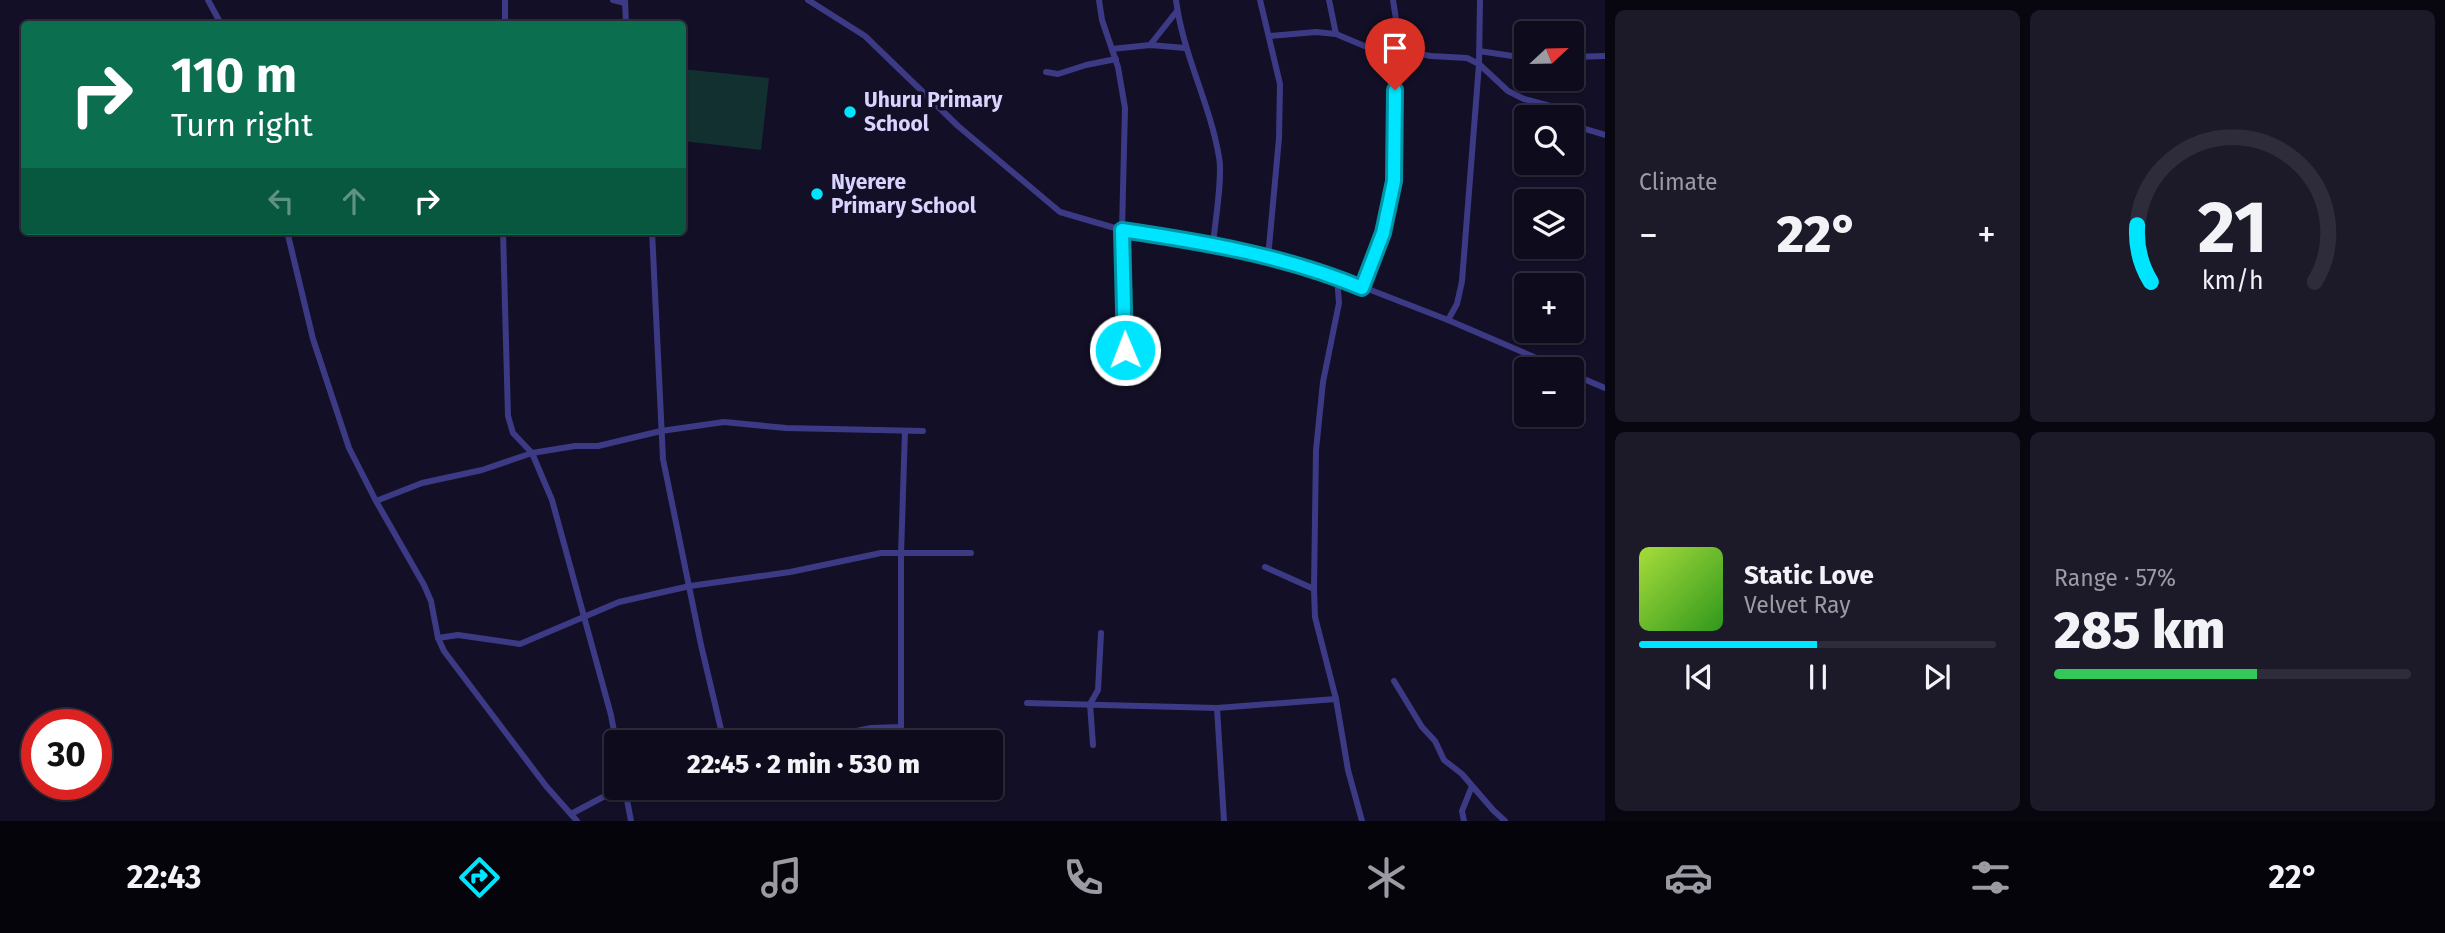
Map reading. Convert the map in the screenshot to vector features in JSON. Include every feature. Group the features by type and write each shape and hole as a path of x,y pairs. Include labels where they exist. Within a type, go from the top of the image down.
{"street":[{"path":"208,0 219,21"},
{"path":"505,0 505,21"},
{"path":"613,0 625,2 626,21"},
{"path":"808,0 864,37 958,126 1060,212 1122,230 1213,244 1337,277 1534,357"},
{"path":"1099,0 1102,20 1116,60 1125,108 1122,230 1125,350"},
{"path":"1176,0 1185,48 1212,127 1220,160 1213,244"},
{"path":"1260,0 1280,84 1279,138 1268,258"},
{"path":"1329,0 1336,34"},
{"path":"1393,0 1401,51"},
{"path":"1448,320 1457,304 1462,281 1479,64 1480,0"},
{"path":"1150,45 1177,11"},
{"path":"1269,36 1303,32 1336,34 1381,53 1401,51 1467,58 1479,64 1508,91 1546,105"},
{"path":"1112,48 1150,45 1185,48"},
{"path":"1479,51 1514,56"},
{"path":"1362,288 1383,233 1394,181 1396,67 1391,54"},
{"path":"1584,57 1605,56"},
{"path":"1046,72 1058,74 1086,65 1116,60"},
{"path":"1584,129 1605,135"},
{"path":"288,235 317,351 349,448 424,585 444,651 546,786 577,821"},
{"path":"503,235 508,416 513,433 532,453 552,500 614,730"},
{"path":"652,235 663,459 721,730"},
{"path":"1337,277 1339,303 1323,382 1316,450 1315,617 1336,699 1348,770 1362,821"},
{"path":"1584,378 1605,388"},
{"path":"376,501 422,483 482,470 532,453 575,446 598,446 661,431 724,422 786,428 923,431"},
{"path":"861,730 901,727 901,554 905,430"},
{"path":"438,638 458,635 520,644 619,602 690,586 790,572 881,554 971,553"},
{"path":"1265,567 1314,589"},
{"path":"1093,746 1090,705 1098,690 1101,633"},
{"path":"1394,681 1422,727 1435,741 1444,760 1462,774 1505,821"},
{"path":"1027,703 1217,708 1336,699"},
{"path":"1217,708 1224,821"},
{"path":"1464,821 1462,811 1472,786"},
{"path":"571,814 604,797"},
{"path":"627,800 631,821"}],"green space":[{"path":"686,69 769,78 761,150 686,141"}],"place":[{"name":"Uhuru Primary School","path":"850,112"},
{"name":"Nyerere Primary School","path":"817,194"}],"route":[{"path":"1125,350 1122,230 1213,244 1337,277 1362,288 1383,233 1394,181 1395,90"}]}
